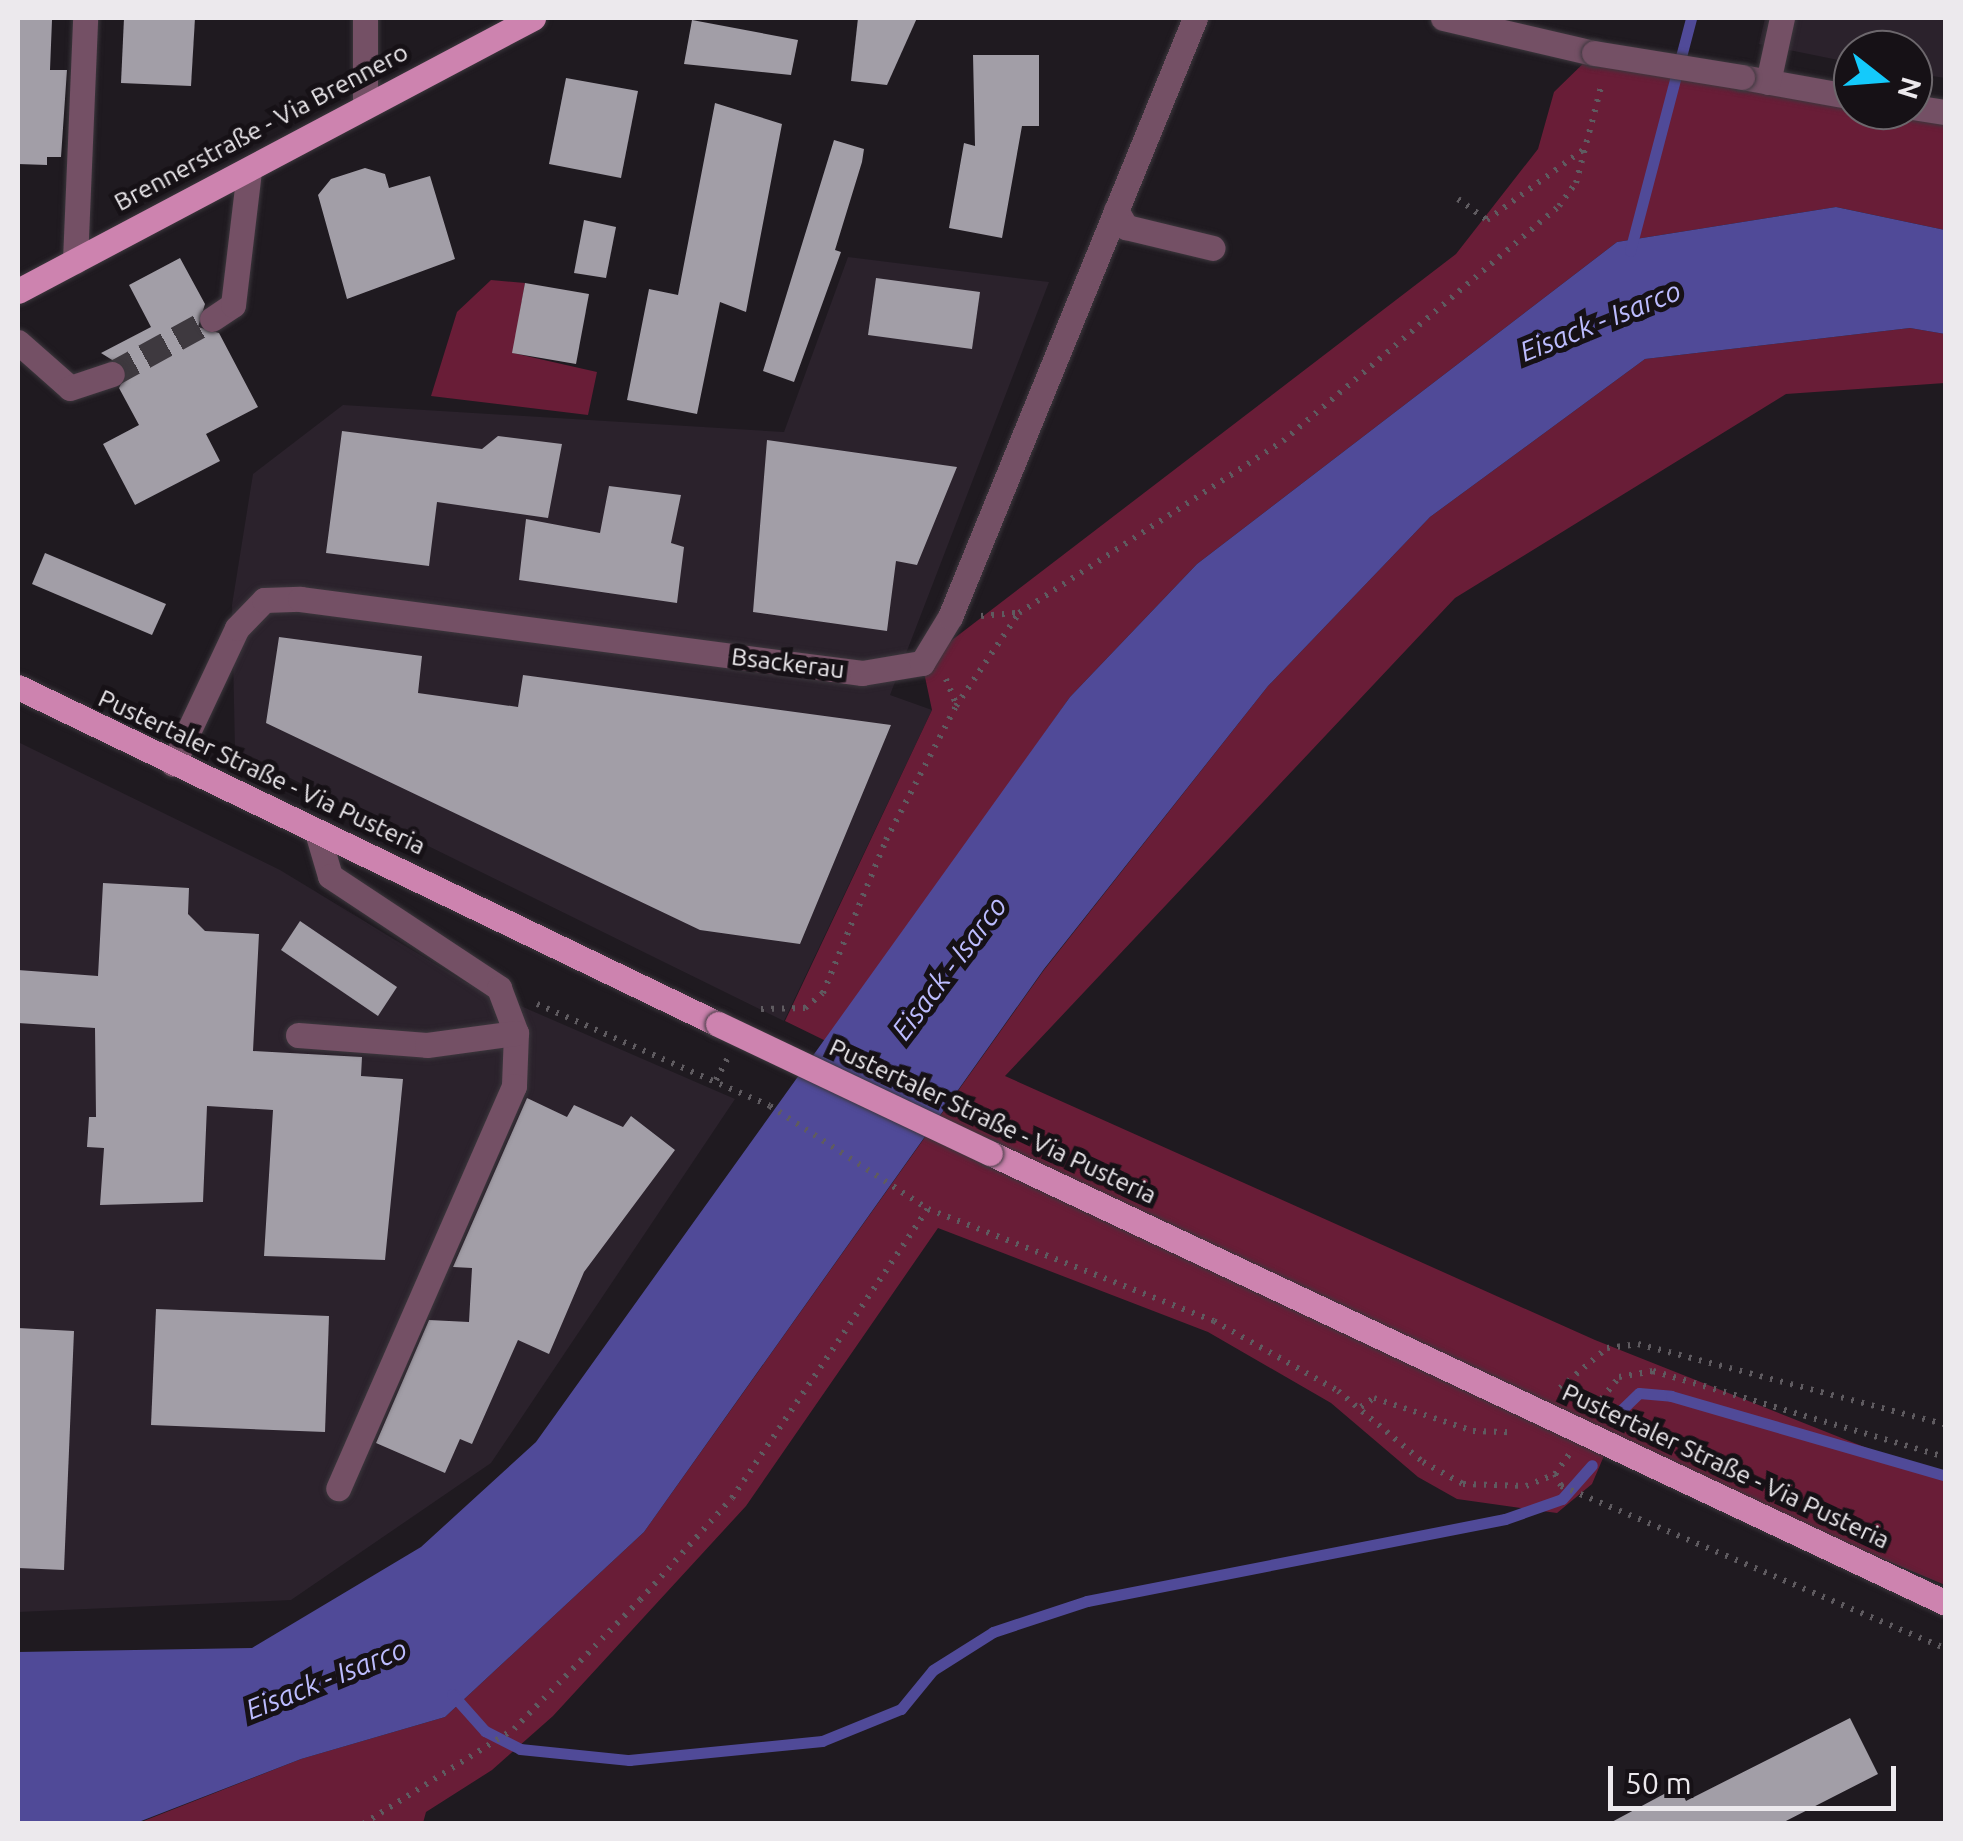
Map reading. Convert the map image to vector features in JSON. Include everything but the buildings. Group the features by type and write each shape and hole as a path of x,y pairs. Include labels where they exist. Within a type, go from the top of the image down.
{"main road":[{"name":"Brennerstraße - Via Brennero","path":"18,292 533,18"},
{"name":"Pustertaler Straße - Via Pusteria","path":"18,688 718,1024 1946,1603"}],"street":[{"path":"74,261 86,18"},
{"path":"364,18 364,105"},
{"name":"Bsackerau","path":"173,764 237,628 264,600 300,598 862,673 922,663 950,617 1195,18"},
{"path":"1443,18 1600,63 1742,76 1833,93"},
{"path":"1768,82 1782,18"},
{"path":"212,319 233,305 248,170"},
{"path":"1116,210 1126,226 1212,248"},
{"path":"18,342 70,388 112,374"},
{"path":"317,832 330,876 499,988 516,1032 514,1086 338,1488"},
{"path":"298,1035 427,1045 516,1032"}],"path":[{"path":"752,1013 775,1003 806,1008 823,993 886,840 956,706 1020,613 1298,429 1559,206 1587,147 1600,63"},
{"path":"1458,199 1488,220 1587,147"},
{"path":"499,988 770,1106 928,1209 1214,1321 1361,1408 1422,1462 1463,1484 1499,1490 1555,1474 1571,1452"},
{"path":"716,1080 729,1055"},
{"path":"362,1824 482,1754 514,1729 732,1498 928,1209"},
{"path":"1361,1408 1374,1398 1500,1436 1538,1410 1584,1362 1638,1344 1946,1425"},
{"path":"1594,1409 1619,1376 1653,1372 1946,1456"},
{"path":"1555,1474 1562,1486 1946,1648"}],"shaded area":[{"path":"1765,18 1945,18 1945,78 1933,76 1933,30 1833,30 1833,59 1759,44"},
{"path":"1594,53 1833,94 1833,130 1933,130 1933,112 1945,112 1945,230 1836,207 1617,242 1197,564 1070,697 828,1042 785,1021 932,710 922,663 1456,254 1538,149 1554,92"},
{"path":"848,257 1049,282 890,695 932,710 784,1021 235,751 232,605 253,474 343,405 784,432"},
{"path":"491,280 525,283 513,353 597,372 588,415 431,396 457,312"},
{"path":"1910,328 1945,334 1945,383 1786,394 1455,598 1005,1076 1595,1340 1945,1479 1945,1585 1609,1444 1592,1484 1557,1513 1457,1499 1418,1477 1331,1403 1208,1332 938,1228 746,1506 553,1716 492,1770 426,1812 423,1823 136,1824 301,1759 445,1717 644,1532 1044,970 1268,686 1430,517 1645,359"},
{"path":"18,742 280,870 463,981 735,1099 491,1463 291,1600 18,1612"}],"water":[{"name":"Eisack - Isarco","path":"1836,207 1945,230 1945,334 1910,328 1645,359 1430,517 1268,686 1044,969 644,1532 445,1717 301,1759 136,1823 18,1823 18,1652 252,1648 421,1547 536,1442 1070,697 1197,564 1617,242"}],"waterway":[{"path":"1630,251 1691,18"},
{"path":"1612,1419 1639,1393 1671,1396 1946,1476"},
{"path":"452,1694 485,1731 520,1749 629,1760 822,1741 901,1709 933,1670 993,1632 1087,1601 1505,1519 1562,1499 1592,1465"}],"tunnel":[{"path":"112,374 212,319"}]}
